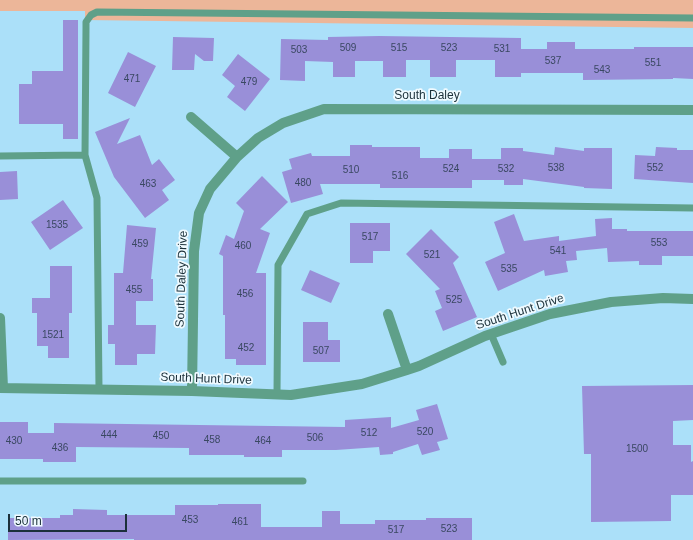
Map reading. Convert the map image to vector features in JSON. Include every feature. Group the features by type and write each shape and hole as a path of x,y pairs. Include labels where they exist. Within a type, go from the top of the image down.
{"street":[{"name":"South Daley","path":"237,157 258,138 283,123 324,109 693,110"},
{"path":"191,117 237,157"},
{"name":"South Daley Drive","path":"192,391 194,251 199,213 210,189 237,157"},
{"name":"South Hunt Drive","path":"1,388 192,391 291,395 362,384 407,370 491,334 550,314 611,302 663,298 693,299"},
{"path":"388,314 407,370"},
{"path":"0,318 1,388"}],"lane":[{"path":"99,389 97,198 84,155 86,22 91,15 97,12 693,18"},
{"path":"0,156 84,155"},
{"path":"277,394 278,265 307,214 341,203 693,208"},
{"path":"491,334 503,362"},
{"path":"0,481 303,481"}],"shaded area":[{"path":"0,0 693,0 693,28 85,20 85,11 0,11"}],"building":[{"path":"63,20 78,20 78,139 63,139 63,124 19,124 19,84 32,84 32,71 63,71"},
{"path":"379,36 521,38 521,49 547,49 547,42 575,42 575,49 693,47 693,79 583,80 583,73 521,73 521,77 495,77 495,60 456,60 456,77 430,77 430,60 406,60 406,77 383,77 383,61 355,61 355,77 333,77 333,62 305,61 305,81 280,80 281,39 328,40 328,37"},
{"path":"173,37 214,38 213,61 204,61 195,54 194,70 172,70"},
{"path":"128,52 156,66 135,107 108,93"},
{"path":"238,54 270,79 245,111 227,97 235,86 222,75"},
{"path":"130,118 117,144 140,135 152,165 159,159 175,180 162,190 169,200 145,218 114,177 95,132"},
{"path":"350,145 372,145 372,147 420,147 420,158 449,158 449,149 472,149 472,159 501,159 501,148 523,148 523,151 554,155 555,147 584,151 584,148 612,148 612,189 584,188 523,179 523,185 504,185 504,180 472,180 472,188 380,188 380,184 320,184 323,194 291,203 282,172 292,169 289,159 311,153 312,156 350,156"},
{"path":"656,147 677,148 677,150 693,150 693,183 634,179 635,155 655,156"},
{"path":"17,171 18,199 0,200 0,172"},
{"path":"262,176 288,202 260,229 270,233 256,273 266,273 266,365 236,365 236,359 225,359 223,256 219,254 226,235 234,239 244,211 236,203"},
{"path":"63,200 83,228 50,250 31,222"},
{"path":"514,214 524,241 559,236 559,241 596,236 595,219 612,218 612,229 627,229 627,231 693,231 693,256 662,256 662,265 639,265 639,261 608,262 607,248 576,251 577,260 566,261 568,272 545,276 544,270 498,291 485,262 505,253 494,222"},
{"path":"350,223 390,223 390,251 373,251 373,263 350,263"},
{"path":"127,225 156,228 151,279 153,279 153,301 136,301 136,325 156,325 155,354 137,354 137,365 115,365 115,344 108,344 108,325 114,325 114,273 123,273"},
{"path":"431,229 459,257 453,263 477,317 443,331 435,311 442,308 435,291 440,289 406,254"},
{"path":"50,266 72,266 72,313 69,313 69,358 48,358 48,346 37,346 37,313 32,313 32,298 50,298"},
{"path":"310,270 340,283 331,303 301,290"},
{"path":"303,322 328,322 328,340 340,340 340,362 303,362"},
{"path":"693,385 693,420 673,421 673,445 691,445 691,462 693,461 693,495 671,495 671,521 591,522 591,454 584,454 582,386"},
{"path":"437,404 448,439 437,442 440,450 422,455 418,444 393,452 393,454 380,455 379,447 336,450 282,450 282,457 189,455 189,448 76,447 76,462 43,462 43,459 0,459 0,422 28,422 28,433 54,433 54,423 345,427 345,420 391,417 391,428 419,420 416,410"},
{"path":"261,504 261,527 322,527 322,511 340,511 340,524 375,524 375,520 472,518 472,540 8,540 8,518 60,518 60,515 73,515 73,509 107,510 107,515 175,515 175,505"}]}
